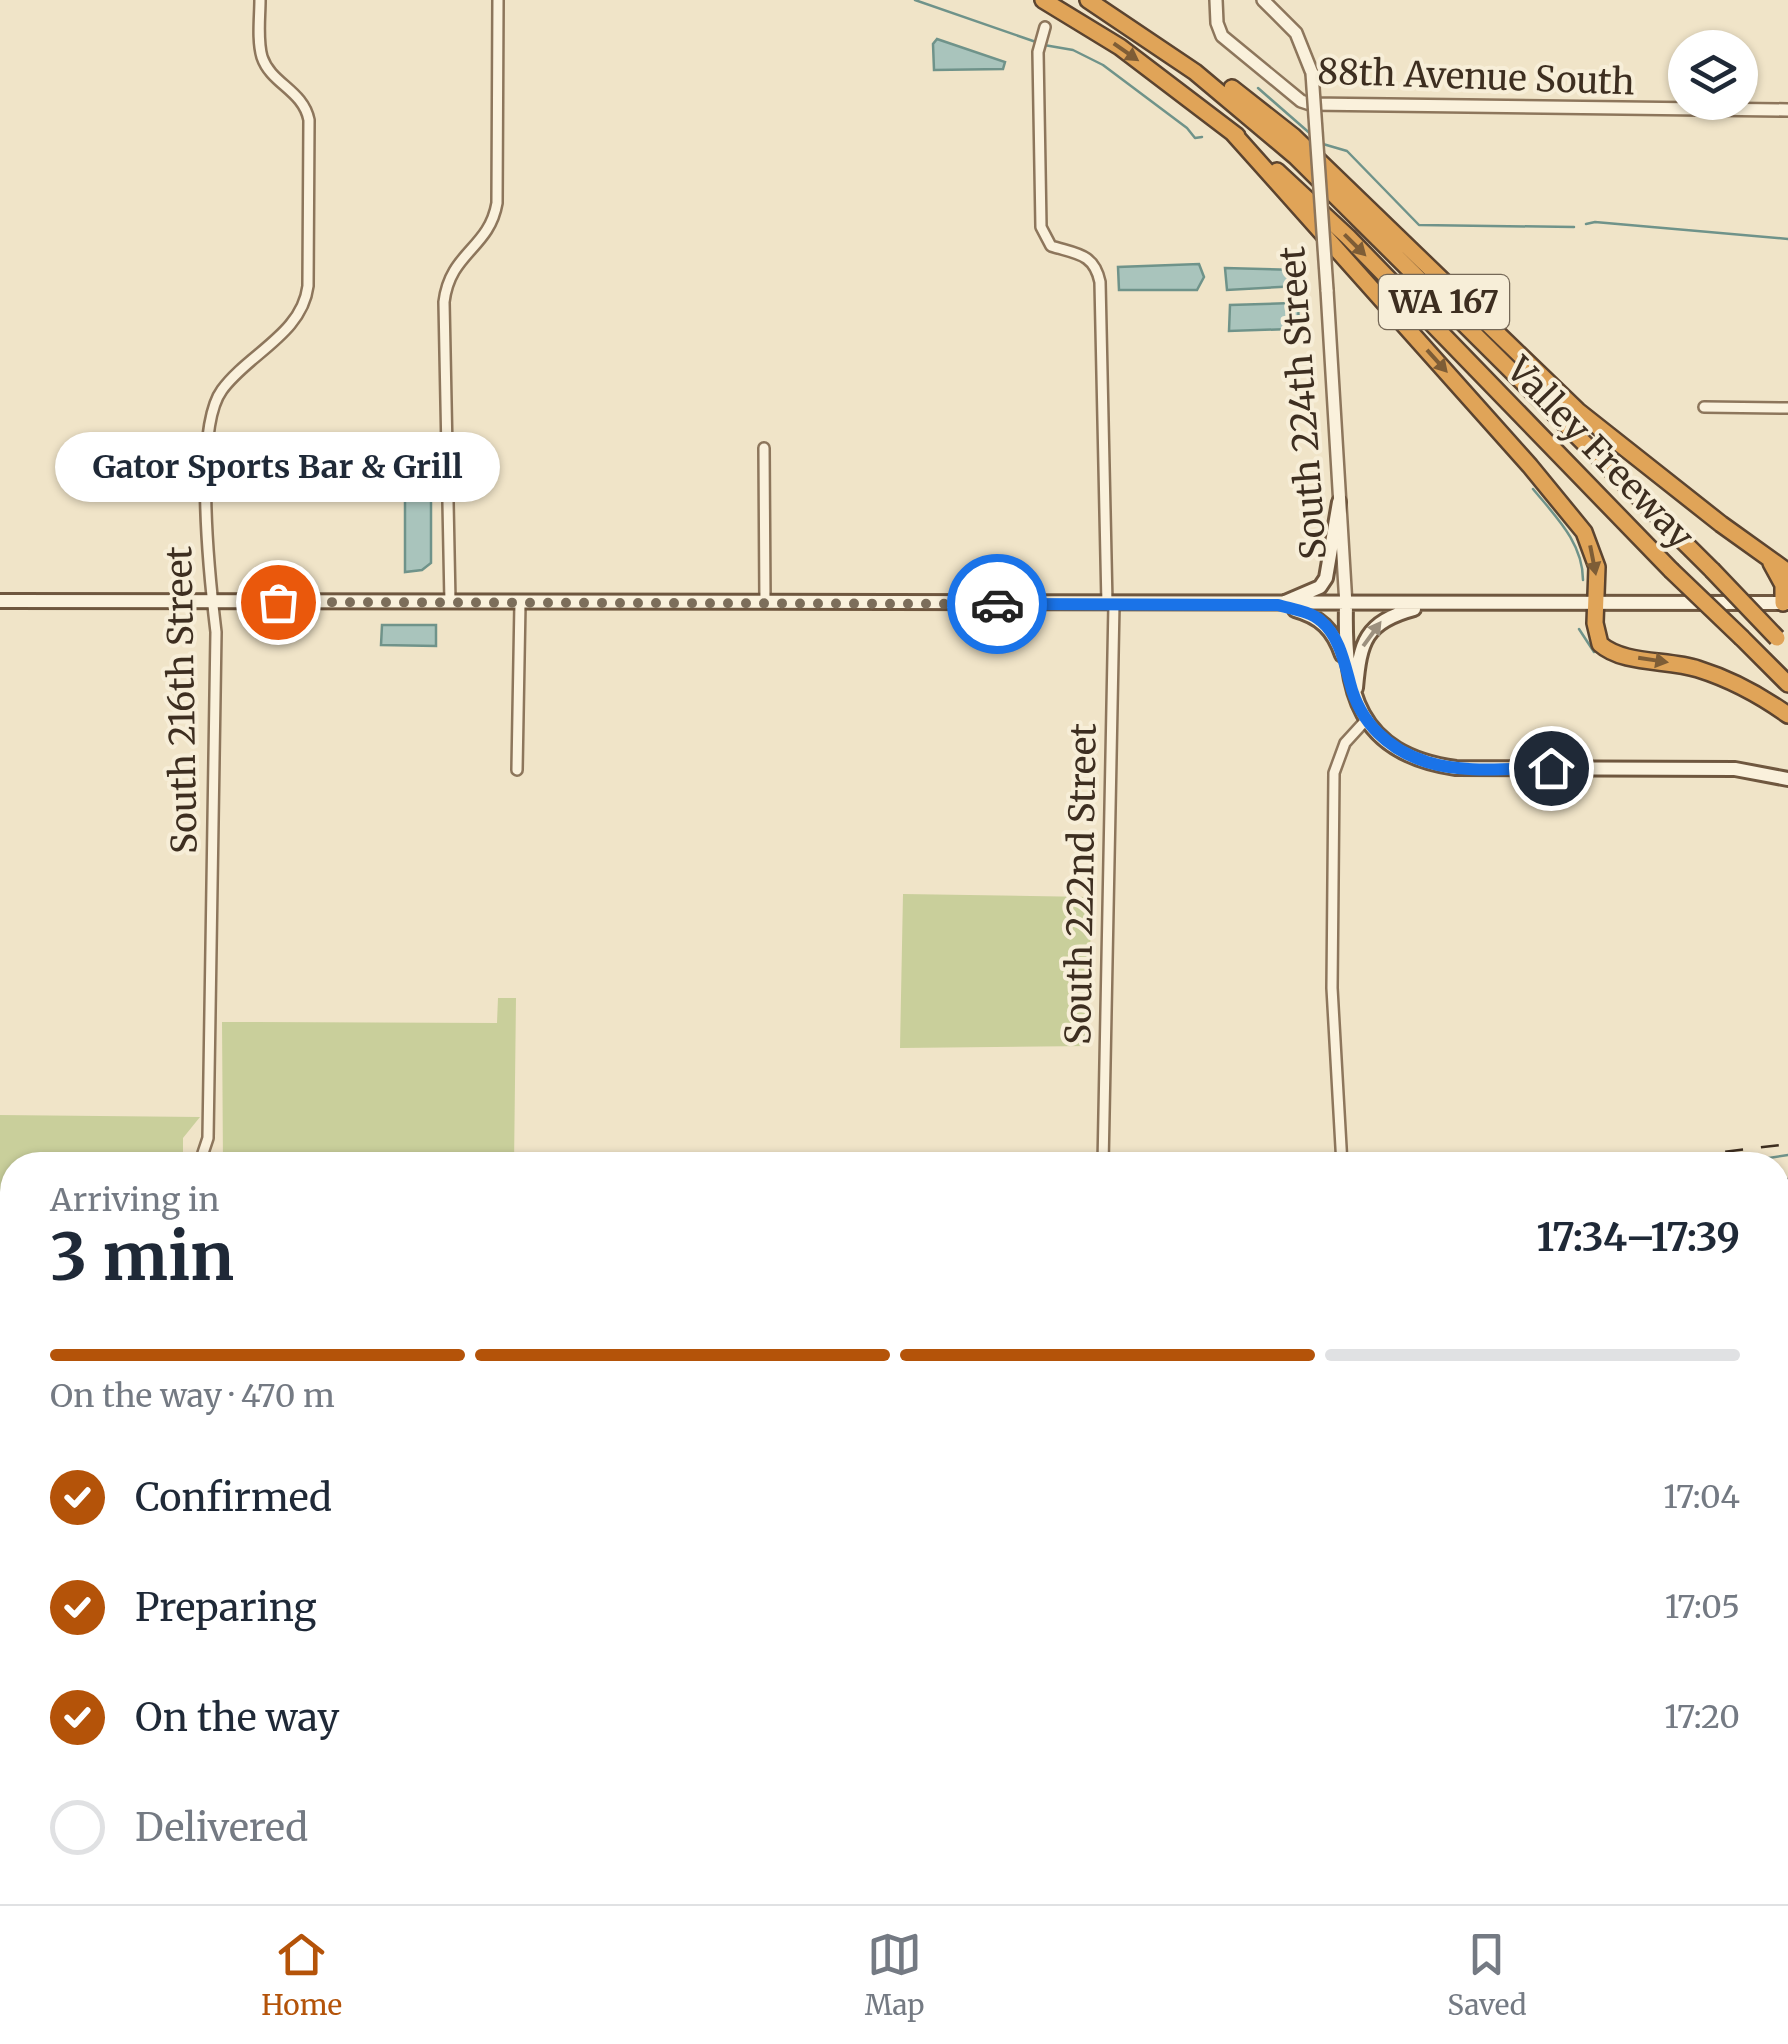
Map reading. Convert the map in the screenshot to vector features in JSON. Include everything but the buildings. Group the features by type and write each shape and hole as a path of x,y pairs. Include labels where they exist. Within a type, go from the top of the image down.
{"highway":[{"name":"Valley Freeway","path":"1043,0 1120,47 1232,132 1348,237 1671,570 1788,684"},
{"name":"Valley Freeway","path":"1088,0 1164,49 1244,111 1307,168 1783,643"},
{"path":"1164,49 1214,74 1292,136 1578,411 1788,572"},
{"path":"1232,132 1576,521 1595,557 1597,638 1607,650 1698,668 1756,693 1788,714"},
{"path":"1771,562 1783,585 1786,603"}],"main road":[{"path":"1278,605 1320,587 1326,578 1340,502"},
{"path":"0,601 1786,603"},
{"path":"1355,699 1360,654 1372,628 1398,613 1431,604"},
{"path":"1278,605 1319,618 1338,646 1348,676"},
{"name":"South 224th Street","path":"1346,605 1348,676 1366,720"},
{"path":"1366,720 1398,750 1444,766 1735,769 1788,779"}],"street":[{"name":"South 216th Street","path":"203,1152 208,1138 216,632 207,560 208,422 222,388 295,319 307,297 308,286 309,120 298,95 270,70 262,56 260,0"},
{"path":"450,602 444,302 450,272 494,221 498,0"},
{"name":"88th Avenue South","path":"1216,0 1216,23 1222,36 1301,101 1310,104 1788,110"},
{"name":"South 224th Street","path":"1263,0 1296,34 1312,73 1346,605"},
{"name":"South 222nd Street","path":"1045,27 1038,52 1043,237 1051,246 1092,260 1100,282 1111,604 1104,1152"},
{"path":"1704,407 1788,408"},
{"path":"764,448 765,603"},
{"path":"518,770 520,602"},
{"path":"1341,1152 1332,988 1334,773 1345,743 1366,720"}],"green space":[{"path":"903,894 1091,897 1089,1046 900,1048"},
{"path":"498,998 516,998 514,1152 223,1152 222,1022 497,1023"},
{"path":"0,1115 200,1117 183,1138 183,1152 0,1152"}],"water":[{"path":"937,39 1005,62 1003,69 934,70 933,44"},
{"path":"1199,264 1204,277 1197,290 1119,290 1118,267"},
{"path":"1225,268 1299,270 1304,275 1298,286 1227,290"},
{"path":"1230,305 1298,306 1299,324 1291,329 1229,331"},
{"path":"405,482 431,482 431,563 422,570 405,572"},
{"path":"382,625 436,625 436,646 381,645"}],"waterway":[{"path":"915,0 1036,42"},
{"path":"1044,45 1073,50 1103,65 1195,138 1202,137"},
{"path":"1258,88 1313,136"},
{"path":"1323,144 1347,151 1419,225 1574,227"},
{"path":"1586,224 1788,239"},
{"path":"1533,489 1573,542 1583,580"},
{"path":"1579,629 1594,652"}],"railway":[{"path":"1723,1152 1788,1144"}],"way so far":[{"path":"278,602 997,604"}],"place":[{"name":"Gator Sports Bar & Grill","path":"278,602"}],"route":[{"path":"997,604 1278,605 1309,614 1319,618 1332,634 1366,720 1398,750 1456,768 1551,768"}]}
